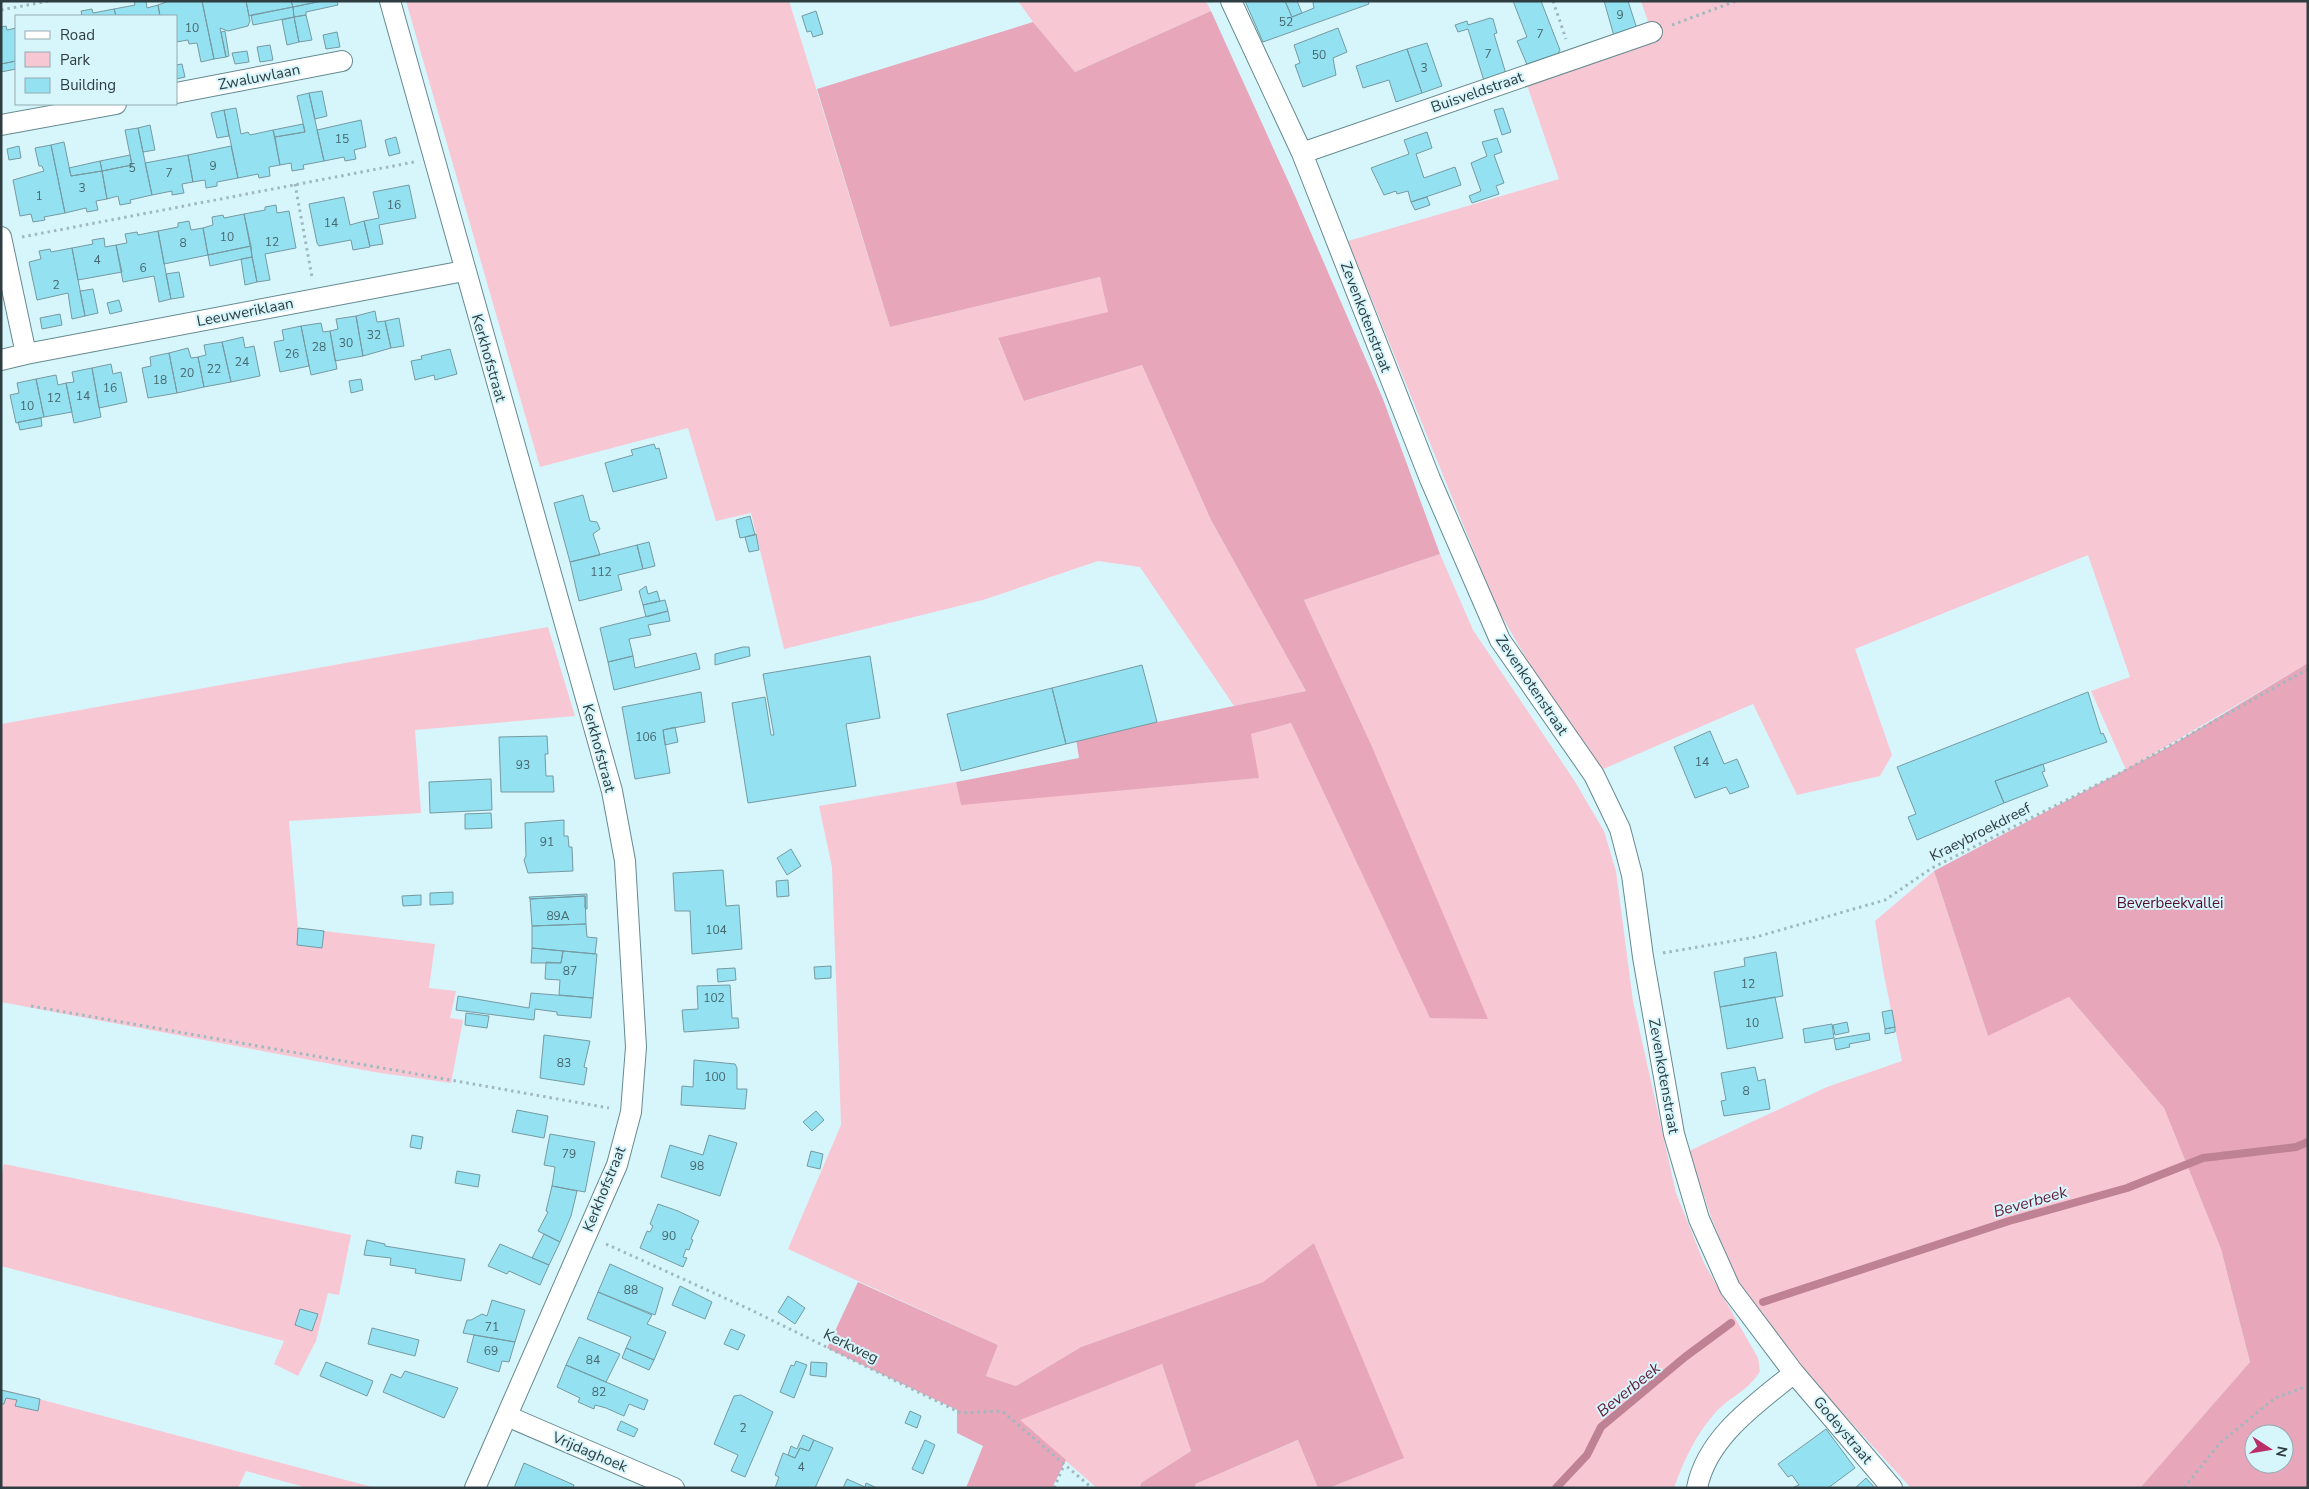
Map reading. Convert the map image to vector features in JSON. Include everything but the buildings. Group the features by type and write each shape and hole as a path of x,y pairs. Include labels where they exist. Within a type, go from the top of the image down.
{"street":[{"name":"Kerkhofstraat","path":"390,1 464,271 612,791 625,861 627,888 636,1046 631,1112 617,1165 475,1488"},
{"name":"Zevenkotenstraat","path":"1231,1 1302,154 1430,479 1500,640 1594,776 1620,829 1632,875 1643,957 1674,1134 1699,1219 1730,1288 1794,1373"},
{"name":"Buisveldstraat","path":"1302,154 1652,32"},
{"name":"Zwaluwlaan","path":"178,92 342,61"},
{"path":"1,125 111,105"},
{"path":"2,239 26,354"},
{"name":"Leeuweriklaan","path":"1,360 464,271"},
{"path":"1697,1488 1699,1478 1724,1435 1739,1417 1794,1373"},
{"name":"Godeystraat","path":"1794,1373 1892,1488"},
{"name":"Vrijdaghoek","path":"506,1416 674,1488"}],"path":[{"path":"1,10 49,1"},
{"path":"1553,1 1573,58"},
{"path":"1652,32 1736,1"},
{"path":"2,239 433,158"},
{"path":"295,184 316,298"},
{"name":"Kraeybroekdreef","path":"1643,957 1756,937 1885,900 1932,868 2126,770 2308,669"},
{"path":"31,1006 631,1112"},
{"name":"Kerkweg","path":"586,1234 749,1309 961,1413 1002,1411 1092,1488"},
{"path":"2184,1488 2220,1443 2274,1398 2308,1386"},
{"path":"1054,1488 1064,1465"}],"green space":[{"path":"406,1 789,1 890,327 1100,277 1109,312 998,339 1025,401 1142,365 1211,520 1306,691 1234,706 1140,567 1098,561 983,600 784,649 751,513 716,521 688,428 540,467"},
{"path":"1018,1 1206,1 1211,11 1075,72"},
{"path":"1641,1 2308,1 2308,663 2126,770 2091,691 2130,677 2088,555 1855,649 1892,755 1880,776 1797,795 1753,704 1601,770 1530,665 1497,608 1348,241 1559,179 1527,85 1655,42"},
{"path":"1211,11 1295,196 1383,399 1440,554 1304,600 1369,740 1488,1019 1430,1018 1291,723 1251,734 1259,778 961,805 956,782 1079,758 1076,739 1306,691 1211,520 1142,365 1024,401 998,338 1108,312 1100,277 890,327 817,89 1033,22 1075,72"},
{"path":"1440,554 1473,630 1574,780 1604,831 1616,871 1633,1001 1676,1193 1704,1263 1758,1358 1760,1371 1756,1378 1721,1407 1708,1421 1691,1449 1674,1488 1329,1488 1403,1458 1314,1243 1263,1282 1081,1347 1016,1386 986,1376 998,1345 788,1249 841,1125 832,867 819,806 956,782 961,804 1258,778 1251,734 1291,723 1430,1017 1369,740 1304,600"},
{"path":"548,627 575,716 415,730 421,813 289,821 298,928 435,944 429,988 456,991 450,1018 463,1020 451,1083 374,1072 1,1002 1,724"},
{"name":"Beverbeekvallei","path":"2308,663 2308,1488 2140,1488 2250,1362 2221,1249 2164,1108 2069,997 1988,1036 1934,871 2170,746"},
{"path":"1934,871 1988,1036 2069,997 2164,1108 2221,1249 2250,1362 2140,1488 1911,1488 1772,1336 1740,1287 1711,1217 1689,1151 1827,1087 1902,1061 1884,976 1875,921"},
{"path":"4,1164 351,1235 339,1295 328,1293 316,1341 298,1376 274,1364 284,1341 1,1266 1,1176"},
{"path":"1314,1243 1404,1458 1329,1488 1318,1488 1298,1440 1195,1484 1196,1488 1140,1488 1141,1483 1191,1451 1162,1364 1020,1420 1066,1460 1052,1488 966,1488 983,1446 957,1433 957,1410 827,1348 858,1282 998,1345 986,1376 1016,1386 1081,1347 1263,1282"},
{"path":"1162,1364 1191,1451 1141,1483 1140,1488 1097,1488 1019,1420"},
{"path":"1,1389 376,1488 308,1488 246,1471 238,1488 1,1488"},
{"path":"1299,1440 1318,1488 1196,1488 1194,1484"}],"waterway":[{"name":"Beverbeek","path":"1763,1302 2009,1221 2127,1188 2203,1158 2296,1147 2308,1142"},
{"name":"Beverbeek","path":"1556,1488 1587,1455 1601,1427 1685,1357 1731,1323"}]}
